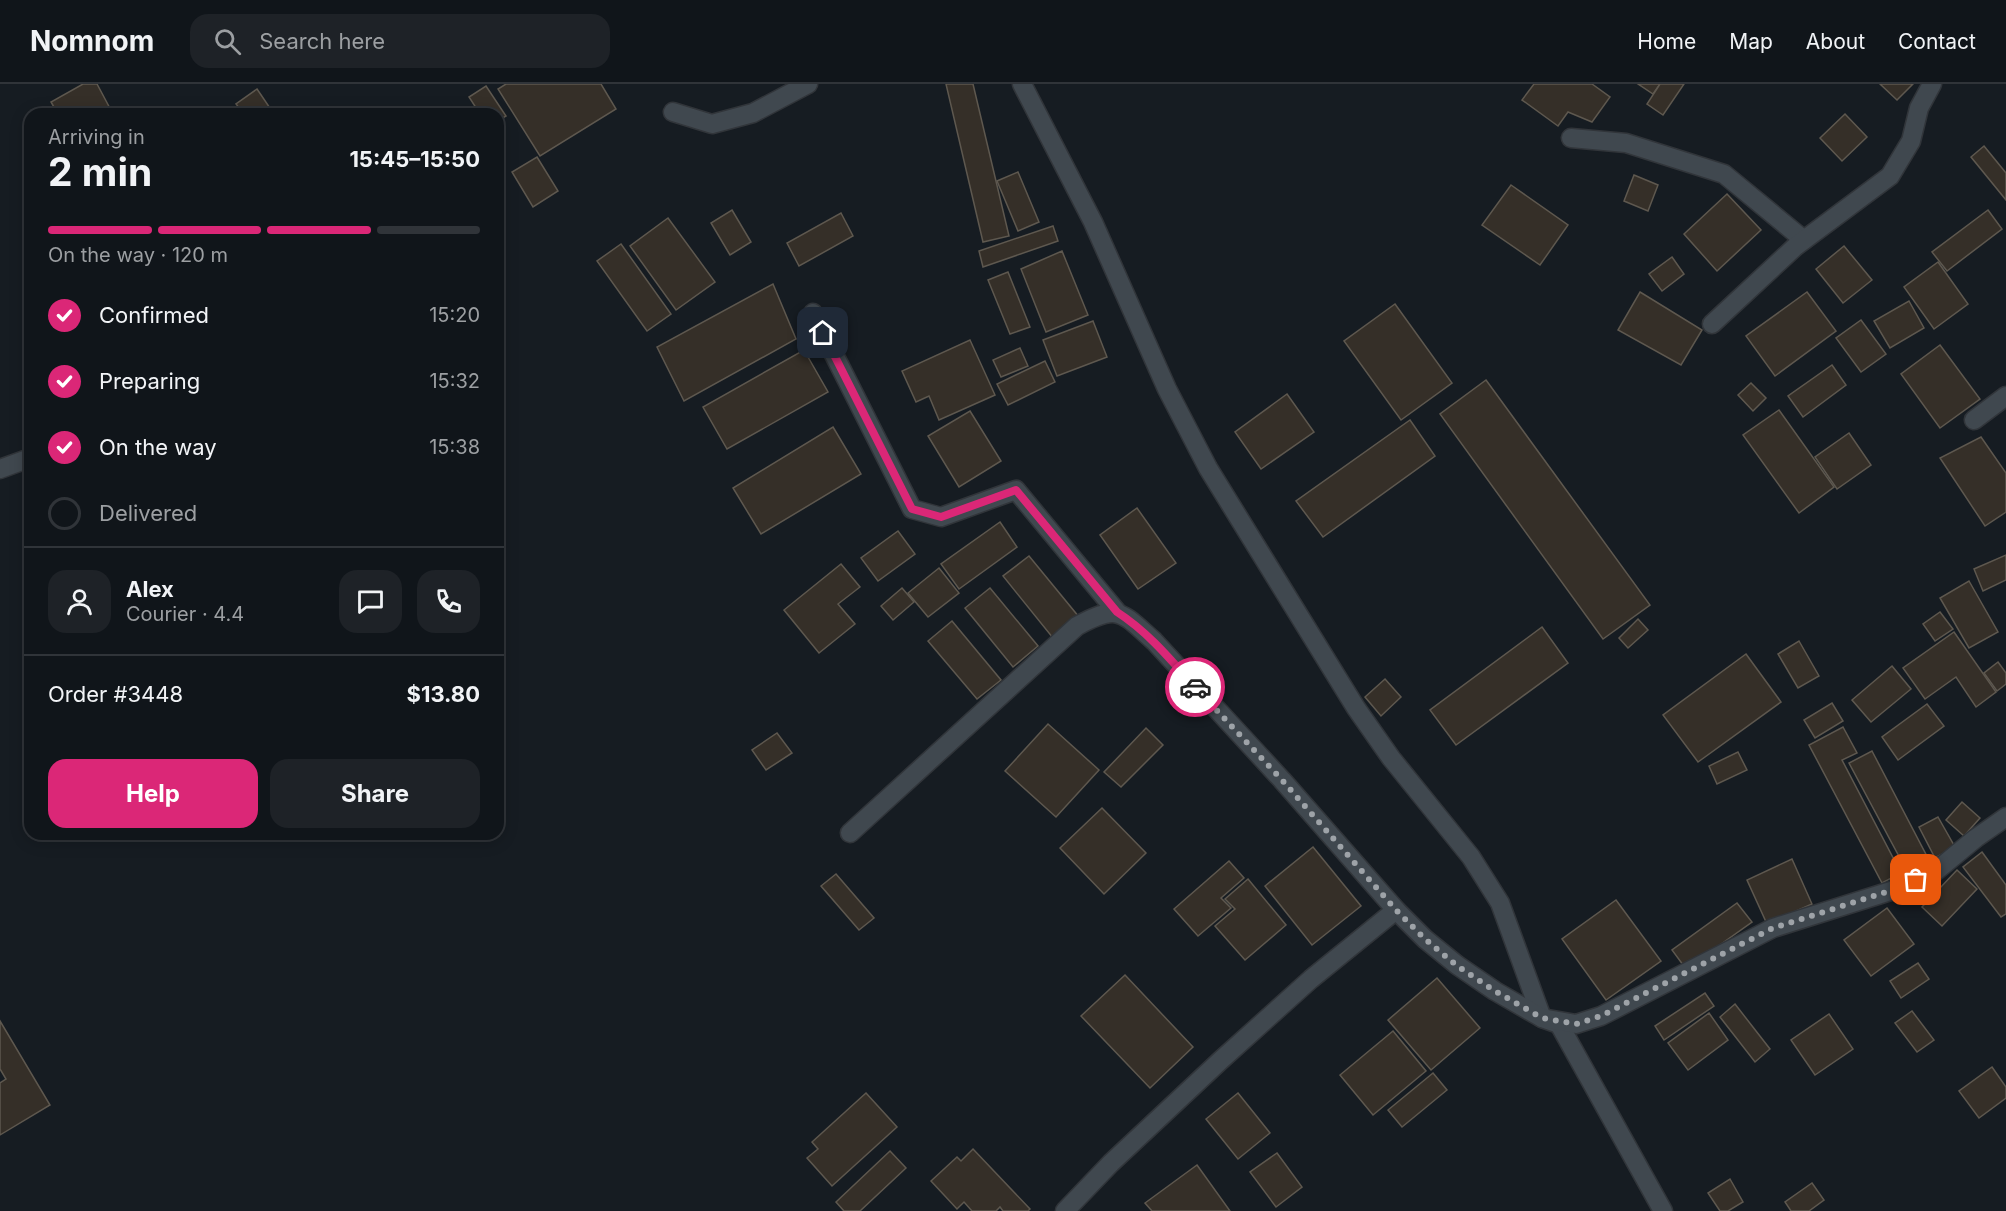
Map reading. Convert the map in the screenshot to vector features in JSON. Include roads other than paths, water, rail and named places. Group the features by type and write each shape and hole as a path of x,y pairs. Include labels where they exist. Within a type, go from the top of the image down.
{"street":[{"path":"674,112 712,124 753,114 808,84"},
{"path":"1022,84 1093,222 1167,389 1208,468 1356,708 1390,758 1471,857 1500,903 1542,1018"},
{"path":"1712,324 1804,240 1890,176 1911,141 1919,108 1932,84"},
{"path":"1571,138 1626,143 1724,174 1804,240"},
{"path":"813,313 912,509 941,517 1016,490 1117,612 1132,621 1154,641 1282,780 1396,910 1425,939 1456,965 1495,991 1542,1018 1559,1024 1663,1211"},
{"path":"1974,420 2006,396"},
{"path":"0,469 24,461"},
{"path":"850,833 1077,626 1099,614 1117,612"},
{"path":"1542,1018 1576,1024 1601,1016 1773,928 1896,889 1936,871 2006,817"},
{"path":"1065,1211 1111,1163 1311,978 1396,910"}]}
